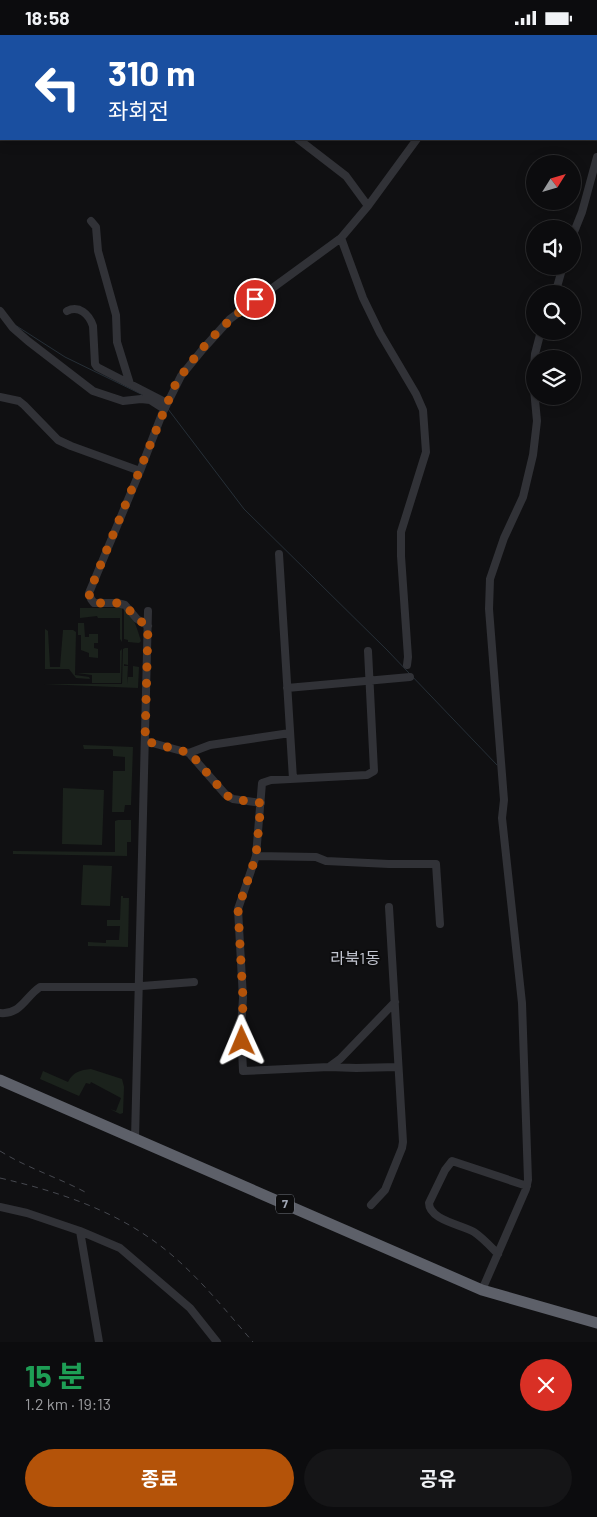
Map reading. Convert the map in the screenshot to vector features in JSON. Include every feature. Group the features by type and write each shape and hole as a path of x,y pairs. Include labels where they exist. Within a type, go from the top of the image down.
{"highway":[{"name":"7","path":"0,1080 482,1290 597,1323"}],"street":[{"path":"299,140 346,176 368,206"},
{"path":"148,626 137,619 125,605 94,603 90,599 89,593 165,406 181,376 230,319 341,238 368,206 416,140"},
{"path":"579,220 597,157"},
{"path":"91,221 96,227 98,251 116,315 117,342 130,384"},
{"path":"341,238 363,298 380,333 416,394 422,410 426,452 401,531 407,665"},
{"path":"67,311 74,308 82,310 94,325 95,364 97,367 130,384 165,406"},
{"path":"0,311 13,328 28,341 93,391 123,401 142,399 165,406"},
{"path":"482,1290 528,1180 522,1003 502,818 504,800 489,590 504,538 520,507 528,480 538,421 533,379 535,354 539,340"},
{"path":"0,397 19,401 58,440 140,471"},
{"path":"279,554 293,779"},
{"path":"135,1139 148,611"},
{"path":"368,651 374,771 367,775 270,780 262,783 256,856 238,909 243,998 241,1027 243,1071 329,1067 398,1067"},
{"path":"287,688 410,677"},
{"path":"190,753 210,745 290,733"},
{"path":"145,741 190,753 226,795 233,799 261,803"},
{"path":"256,856 316,857 326,861 389,864 436,864 440,924"},
{"path":"371,1205 384,1190 403,1142 389,907"},
{"path":"0,1013 16,1011 24,1005 32,992 40,987 138,986 194,982"},
{"path":"329,1067 340,1059 395,1002"},
{"path":"498,1254 473,1231 436,1215 429,1207 429,1203 445,1170 452,1161 527,1186"},
{"path":"0,1207 27,1213 80,1231 120,1248 190,1308 217,1342"},
{"path":"80,1231 99,1342"}],"shaded area":[{"path":"80,608 122,608 122,642 120,639 120,618 98,618 97,616 80,618"},
{"path":"124,609 135,623 141,641 139,643 128,642 128,640 124,639"},
{"path":"78,623 84,623 85,637 89,637 89,634 98,634 98,643 94,643 94,648 98,649 98,658 89,657 89,653 81,650 81,635 78,635"},
{"path":"45,629 48,631 50,667 60,667 63,630 73,630 76,632 75,675 89,677 90,679 76,678 69,669 45,669"},
{"path":"128,648 128,665 124,664 124,666 128,666 127,684 128,677 133,677 133,666 139,667 138,688 44,684 122,684 123,649"},
{"path":"122,649 121,683 92,683 92,675 77,673 120,673 120,651"},
{"path":"83,745 133,747 131,805 125,805 124,812 112,812 113,771 125,771 125,757 113,756 113,750 111,749 84,749"},
{"path":"63,788 104,790 102,845 62,844"},
{"path":"131,820 131,842 127,842 127,856 13,854 13,851 115,852 115,821"},
{"path":"83,865 112,866 110,906 81,905"},
{"path":"121,896 129,898 128,947 88,946 88,942 106,943 106,940 119,940 120,926 107,926 107,920 120,920"},
{"path":"91,1069 122,1079 124,1087 123,1113 120,1114 110,1109 116,1111 121,1098 91,1082 90,1084 86,1083 79,1096 40,1079 43,1071 68,1082 77,1072"}],"waterway":[{"path":"15,325 65,357 145,396"},
{"path":"168,409 244,509 387,650 497,765"}],"railway":[{"path":"0,1151 85,1192"},
{"path":"0,1178 45,1190 88,1205 129,1225 148,1237 190,1272 253,1342"}],"district":[{"name":"라북1동","path":"355,958"}],"route":[{"path":"242,1041 243,998 238,909 256,856 261,803 233,799 226,795 190,753 145,741 148,626 137,619 125,605 94,603 90,599 89,593 174,387 215,334 255,299"}]}
